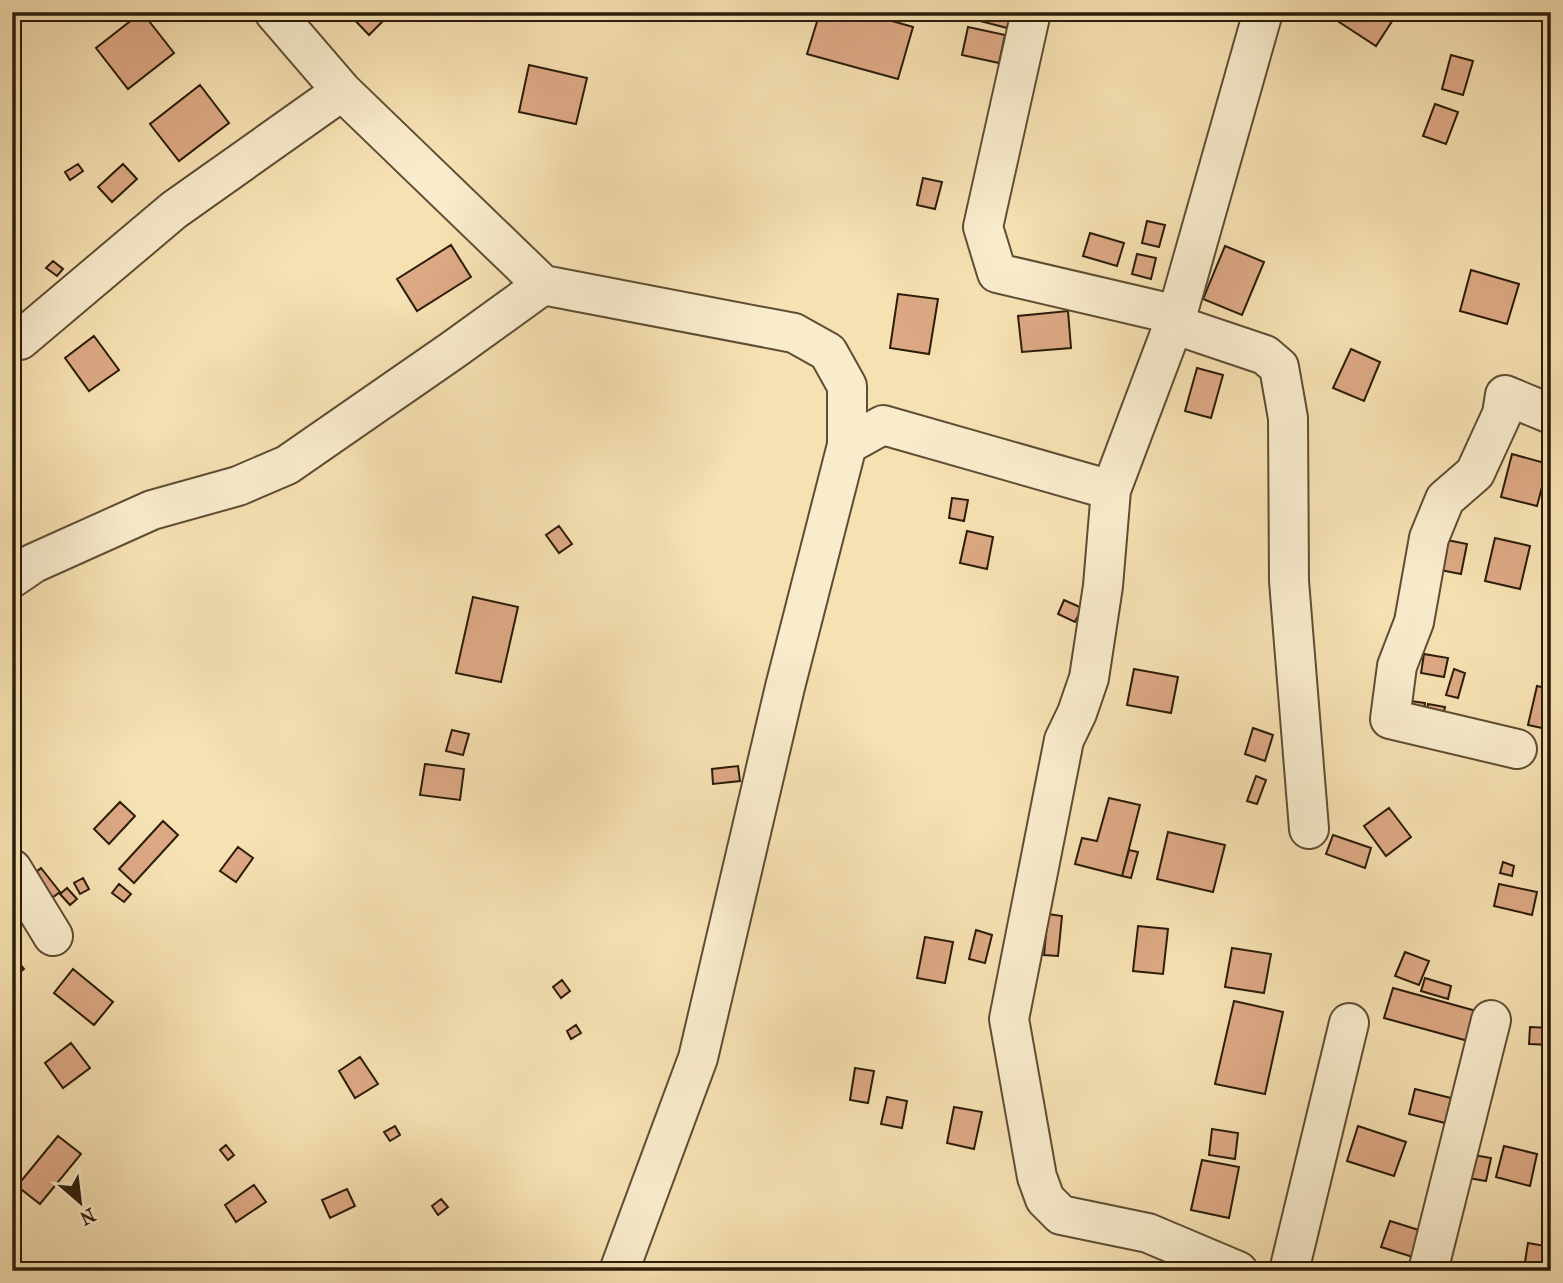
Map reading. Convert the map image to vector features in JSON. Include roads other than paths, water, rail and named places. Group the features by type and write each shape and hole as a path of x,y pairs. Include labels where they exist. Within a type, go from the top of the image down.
{"street":[{"path":"274,12 342,91 543,285 794,333 828,352 847,386 847,445 785,687 698,1058 619,1271"},
{"path":"1031,12 983,227 997,273 1175,319 1265,355 1279,367 1288,418 1289,582 1309,829"},
{"path":"1238,1271 1148,1233 1061,1215 1045,1199 1037,1177 1009,1019 1064,740 1089,678 1103,586 1111,489 1175,319 1264,12"},
{"path":"20,340 174,211 342,91"},
{"path":"12,578 34,564 152,510 238,486 287,465 453,351 543,285"},
{"path":"1517,749 1390,719 1397,666 1414,622 1429,538 1445,499 1475,473 1502,414 1506,395 1551,414"},
{"path":"847,445 883,425 1111,489"},
{"path":"12,869 53,936"},
{"path":"1428,1271 1491,1020"},
{"path":"1289,1271 1349,1023"}]}
